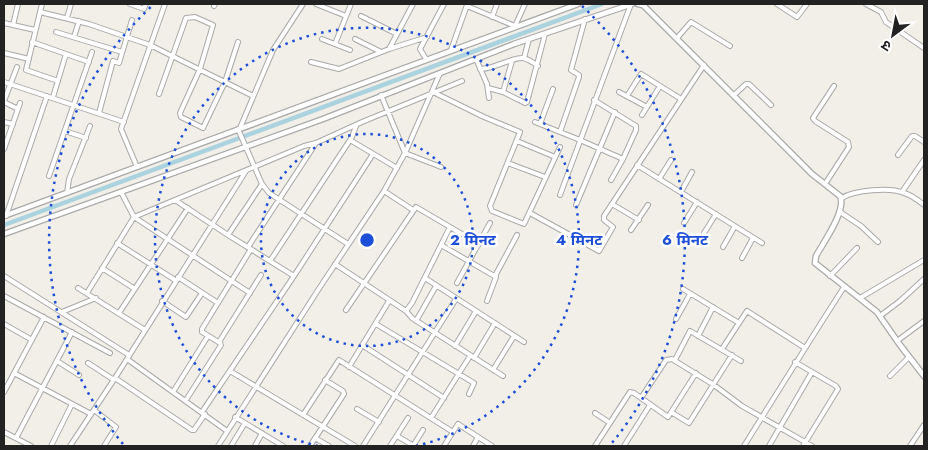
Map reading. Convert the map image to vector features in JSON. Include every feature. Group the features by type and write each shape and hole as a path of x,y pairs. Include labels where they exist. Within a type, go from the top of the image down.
{"street":[{"path":"13,25 18,4"},
{"path":"42,4 26,70 58,81"},
{"path":"67,18 71,4"},
{"path":"130,4 144,9 146,4"},
{"path":"137,167 121,129 165,4"},
{"path":"303,4 273,50 239,129 254,167 262,184 269,193 348,244"},
{"path":"316,4 346,16"},
{"path":"335,44 350,4"},
{"path":"389,49 413,4"},
{"path":"426,59 420,49 444,4"},
{"path":"492,17 497,4"},
{"path":"515,26 524,4"},
{"path":"5,216 578,4"},
{"path":"4,234 246,147 529,39 629,4"},
{"path":"560,195 629,4"},
{"path":"642,4 812,174 842,198"},
{"path":"777,4 798,17 806,4"},
{"path":"786,9 789,4"},
{"path":"866,4 881,12 886,22 924,48"},
{"path":"451,50 467,5 515,26"},
{"path":"40,12 79,21 150,45 253,96"},
{"path":"361,16 397,34"},
{"path":"159,94 186,18 195,17 213,25 200,70 180,113 181,116 204,128 225,82 238,42"},
{"path":"560,132 579,77 571,70 585,19"},
{"path":"99,113 113,61 119,62 132,20"},
{"path":"74,37 79,21"},
{"path":"677,38 691,22 730,46"},
{"path":"4,23 35,30"},
{"path":"56,32 122,52"},
{"path":"488,88 503,92 525,103 527,102 545,34"},
{"path":"311,62 339,69 389,49 426,37"},
{"path":"322,38 350,50"},
{"path":"355,39 381,52"},
{"path":"524,58 529,39"},
{"path":"32,42 89,62"},
{"path":"49,176 92,52"},
{"path":"4,53 29,59"},
{"path":"53,98 66,54"},
{"path":"480,69 492,68 524,58 538,66"},
{"path":"476,59 488,88 489,98"},
{"path":"503,92 512,61"},
{"path":"530,213 598,251 600,250 612,229 612,226 603,218 704,65"},
{"path":"17,67 4,102 18,109"},
{"path":"218,446 235,417 384,191 433,93 440,73"},
{"path":"627,96 641,74 681,99"},
{"path":"87,293 134,217 462,81"},
{"path":"4,82 124,122"},
{"path":"734,95 746,84 749,84 772,105"},
{"path":"642,115 660,86"},
{"path":"825,184 849,146 848,142 813,118 834,86"},
{"path":"540,124 553,89"},
{"path":"619,92 647,107"},
{"path":"433,93 484,117 520,130 490,210 523,224 530,213 560,147"},
{"path":"381,95 405,152 441,167"},
{"path":"5,216 47,96"},
{"path":"594,100 635,124 637,128 611,180"},
{"path":"4,149 20,103"},
{"path":"576,205 615,112"},
{"path":"4,122 13,124"},
{"path":"535,122 623,159"},
{"path":"270,261 350,140 357,125"},
{"path":"67,193 69,179 90,126"},
{"path":"65,131 86,138"},
{"path":"898,155 912,136 924,142"},
{"path":"350,140 397,168"},
{"path":"517,141 555,157"},
{"path":"219,342 202,330 249,248 316,143"},
{"path":"88,363 194,430 230,371 294,276 372,154"},
{"path":"659,179 671,160"},
{"path":"902,192 924,160"},
{"path":"508,163 545,177"},
{"path":"638,165 762,243"},
{"path":"70,446 246,170"},
{"path":"681,192 692,172"},
{"path":"228,235 262,184"},
{"path":"384,191 412,210"},
{"path":"121,192 134,217 250,293"},
{"path":"842,198 857,192 902,192 924,205"},
{"path":"842,198 840,212 815,260 816,266 860,298 880,316 924,376"},
{"path":"175,200 294,276"},
{"path":"684,223 697,202"},
{"path":"612,204 638,220"},
{"path":"631,230 648,205"},
{"path":"346,310 412,210 418,207 479,244"},
{"path":"120,314 150,264 188,208"},
{"path":"840,212 861,226 878,242"},
{"path":"704,233 716,214"},
{"path":"457,283 490,223"},
{"path":"723,247 735,226"},
{"path":"406,311 425,278 450,227"},
{"path":"487,301 496,281 495,276 517,235"},
{"path":"742,258 754,238"},
{"path":"117,243 218,303"},
{"path":"442,244 495,276"},
{"path":"830,276 857,248"},
{"path":"860,298 924,260"},
{"path":"335,264 406,311 409,316 435,334 503,376"},
{"path":"102,268 135,289"},
{"path":"186,400 221,345 219,342 261,275"},
{"path":"4,276 62,312 128,357 227,431"},
{"path":"425,278 524,342"},
{"path":"880,316 924,279"},
{"path":"416,321 436,286"},
{"path":"744,446 795,362 844,287"},
{"path":"78,288 145,330"},
{"path":"683,289 739,323"},
{"path":"162,301 186,317 202,293"},
{"path":"676,319 690,294"},
{"path":"4,296 110,353"},
{"path":"62,312 96,298"},
{"path":"363,446 456,299"},
{"path":"349,367 389,301"},
{"path":"698,336 714,308"},
{"path":"455,346 476,311"},
{"path":"722,349 747,311 804,348"},
{"path":"4,392 44,317"},
{"path":"897,341 924,321"},
{"path":"4,324 32,340"},
{"path":"376,324 474,383 469,394"},
{"path":"431,418 458,374 495,324"},
{"path":"676,360 690,331 741,361"},
{"path":"16,438 72,332"},
{"path":"173,392 208,336"},
{"path":"493,370 514,336"},
{"path":"362,345 444,398"},
{"path":"672,412 689,423 732,355"},
{"path":"890,376 908,356"},
{"path":"641,398 669,358 676,360 696,373 742,406 780,427 804,444 812,446"},
{"path":"57,361 79,375"},
{"path":"303,415 337,361 453,432"},
{"path":"795,362 838,389 804,444"},
{"path":"230,371 355,446"},
{"path":"769,446 812,372"},
{"path":"14,373 72,404 92,412 116,427 104,446"},
{"path":"595,446 630,392 668,417 696,373"},
{"path":"310,446 344,394 343,391 325,380"},
{"path":"51,446 72,404"},
{"path":"624,446 650,405"},
{"path":"357,409 379,422"},
{"path":"595,413 610,423"},
{"path":"235,417 283,446"},
{"path":"390,446 408,418"},
{"path":"231,446 245,423"},
{"path":"444,446 458,424 492,446"},
{"path":"910,446 924,425"},
{"path":"397,436 414,446 423,430"},
{"path":"4,432 31,446"},
{"path":"256,446 262,433"},
{"path":"473,446 478,437"},
{"path":"315,438 329,446"}],"waterway":[{"path":"4,225 602,4"}]}
